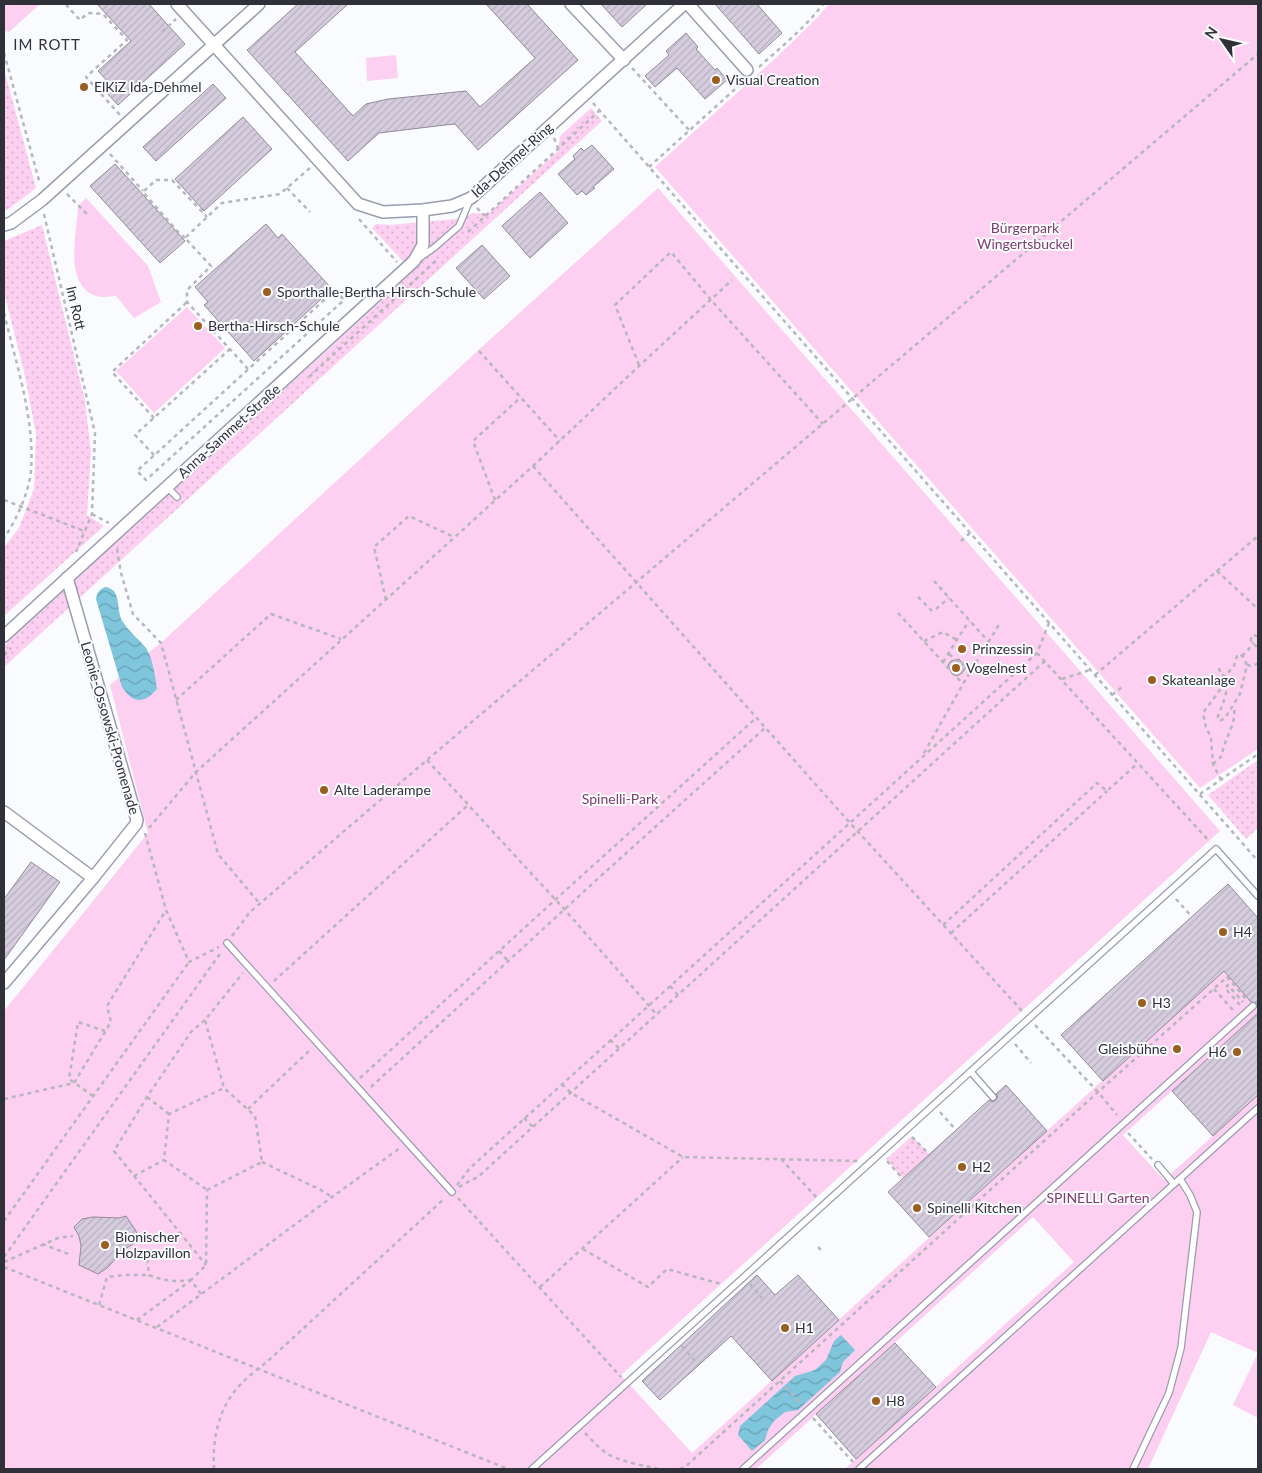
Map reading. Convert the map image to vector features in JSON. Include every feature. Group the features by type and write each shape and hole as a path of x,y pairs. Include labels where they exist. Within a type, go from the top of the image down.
{"street":[{"path":"4,225 12,223 42,200 259,4"},
{"path":"571,4 624,60"},
{"name":"Ida-Dehmel-Ring","path":"358,204 383,212 423,210 452,206 471,198 684,4"},
{"path":"688,4 750,73"},
{"path":"180,8 358,204"},
{"name":"Anna-Sammet-Straße","path":"4,636 414,261 423,245 423,210"},
{"name":"Leonie-Ossowski-Promenade","path":"4,983 93,878 136,824 137,820 67,578"},
{"path":"4,812 93,878"}],"lane":[{"path":"414,261 435,247 459,226 471,198"},
{"path":"167,487 177,497"},
{"path":"532,1469 1216,849 1258,896"},
{"path":"227,943 452,1192"},
{"path":"743,1469 1253,1006"},
{"path":"970,1072 993,1097"},
{"path":"859,1469 1258,1108"},
{"path":"1158,1165 1174,1184"},
{"path":"1133,1469 1169,1393 1182,1348 1197,1212 1190,1195 1180,1179"}],"path":[{"path":"67,4 80,20 88,13 103,14 127,40 86,77 113,107"},
{"path":"649,167 795,34 824,4"},
{"path":"162,32 180,8"},
{"name":"Im Rott","path":"4,53 40,181 48,233 95,433 92,514 75,555 79,567"},
{"path":"4,1257 250,912 1258,54"},
{"path":"624,60 690,131"},
{"path":"585,95 1258,861"},
{"path":"118,164 211,266 187,290 187,302 248,370"},
{"path":"186,238 222,203 280,194 304,173"},
{"path":"143,192 156,180 172,180 207,217"},
{"path":"59,185 89,216"},
{"path":"287,188 310,212"},
{"path":"358,204 354,213 404,270"},
{"path":"639,366 615,305 671,252 823,424"},
{"path":"190,962 166,910 145,832 196,772 496,500 732,280"},
{"path":"335,290 344,300 146,480 137,470 248,370 335,290"},
{"path":"154,418 112,372 187,302"},
{"path":"4,313 26,402 32,440 31,473 21,507 4,538"},
{"path":"154,455 135,435 230,350"},
{"path":"479,351 560,441"},
{"path":"496,500 473,441 520,397"},
{"path":"533,466 857,831 1118,1116"},
{"path":"4,500 84,531"},
{"path":"92,514 110,523 118,532"},
{"path":"386,600 374,547 409,516 454,537"},
{"path":"961,541 970,533"},
{"path":"1094,675 1258,536"},
{"path":"117,552 133,614 161,643 218,854 260,904"},
{"path":"1217,571 1258,609"},
{"path":"934,581 988,641"},
{"path":"918,597 932,612"},
{"path":"936,609 949,598"},
{"path":"898,613 963,684"},
{"path":"176,700 271,614 342,639"},
{"path":"943,662 969,621"},
{"path":"922,757 972,668 1000,623"},
{"path":"214,1469 214,1439 221,1416 230,1398 242,1383 452,1192 470,1168 524,1118 1037,652 1049,623"},
{"path":"924,641 943,632 958,638"},
{"path":"1258,636 1253,635 1251,638 1258,648"},
{"path":"1225,676 1234,666 1237,656 1240,654 1242,656 1250,649 1253,642"},
{"path":"1037,652 1216,849"},
{"path":"949,654 972,668"},
{"path":"1219,668 1221,675 1225,676 1228,683 1218,719 1222,720 1240,694 1247,665 1242,656"},
{"path":"452,1192 479,1176 571,1094 1045,661"},
{"path":"1247,665 1253,666 1258,663"},
{"path":"1062,679 1090,670"},
{"path":"1221,780 1213,764 1211,737 1206,728 1203,714 1222,687 1228,683"},
{"path":"1112,695 1122,687"},
{"path":"1213,764 1222,756 1223,746 1232,726 1233,706"},
{"path":"354,1084 756,718"},
{"path":"363,1095 765,728"},
{"path":"1200,794 1258,754"},
{"path":"427,760 565,910 657,1015"},
{"path":"951,933 1138,763"},
{"path":"943,925 1097,783 1107,791"},
{"path":"267,987 468,805"},
{"path":"1170,892 1192,917"},
{"path":"4,1099 74,1083 111,1022 107,1006 166,910"},
{"path":"4,1221 190,962 227,943"},
{"path":"499,951 508,962"},
{"path":"206,1266 114,1151 147,1097 191,1032 205,1020 249,967"},
{"path":"680,1469 685,1467 1227,977 1247,1000 1244,1003 1228,985 1225,988 1242,1008"},
{"path":"670,986 678,995"},
{"path":"1214,989 1240,1017"},
{"path":"205,1020 224,1088 255,1116 262,1162"},
{"path":"93,1096 69,1079 78,1022 106,1031"},
{"path":"1008,1038 1031,1062"},
{"path":"610,1040 620,1049"},
{"path":"248,1109 318,1043"},
{"path":"562,1084 571,1094 683,1158 854,1160 869,1163"},
{"path":"169,1114 224,1088"},
{"path":"147,1097 169,1114"},
{"path":"934,1105 955,1129"},
{"path":"164,1160 169,1114"},
{"path":"524,1118 533,1128"},
{"path":"1122,1126 1158,1165"},
{"path":"906,1130 929,1154"},
{"path":"156,1327 407,1143"},
{"path":"880,1153 903,1179"},
{"path":"539,1288 683,1158"},
{"path":"134,1176 164,1160"},
{"path":"164,1160 207,1190"},
{"path":"781,1160 824,1205"},
{"path":"207,1190 262,1162"},
{"path":"262,1162 322,1190 332,1197"},
{"path":"137,1320 191,1280 206,1266 207,1190"},
{"path":"452,1192 627,1384"},
{"path":"4,1262 42,1244 58,1238 73,1236"},
{"path":"42,1244 71,1255"},
{"path":"818,1247 823,1252"},
{"path":"582,1249 648,1287 667,1269 732,1287"},
{"path":"134,1252 147,1257 149,1275"},
{"path":"4,1267 508,1469"},
{"path":"99,1304 107,1277 149,1275 177,1282 191,1280"},
{"path":"191,1280 201,1294"},
{"path":"755,1290 762,1298"},
{"path":"687,1352 694,1360"},
{"path":"780,1381 859,1469"},
{"path":"579,1427 597,1446 615,1458 659,1469"}],"green space":[{"path":"4,4 40,4 9,32 4,31"},
{"name":"Bürgerpark Wingertsbuckel","path":"829,4 1258,4 1258,749 1200,788 655,167 779,55"},
{"path":"396,55 398,78 367,81 366,58"},
{"path":"4,69 36,188 4,211"},
{"path":"591,108 602,121 4,667 4,646 87,570 104,551 125,535 413,272 372,228 376,224 390,225 456,219 473,213 489,213 558,151 560,136"},
{"name":"Spinelli-Park","path":"658,188 1220,831 621,1375 692,1453 1223,971 1258,1010 1258,1013 1123,1135 1164,1180 1258,1095 1258,1353 1211,1332 1148,1469 845,1469 1074,1262 1033,1217 756,1469 4,1469 4,1011 148,833 110,685 164,640 484,345"},
{"path":"86,198 148,266 161,302 134,318 116,296 96,296 86,290 79,281 74,257 78,206"},
{"path":"42,225 85,401 91,452 87,515 104,526 4,616 4,547 19,528 34,489 36,434 25,376 4,292 4,241"},
{"path":"187,307 225,348 154,413 116,371"},
{"path":"1258,760 1258,828 1246,839 1208,795"},
{"path":"912,1136 929,1154 903,1179 886,1159"},
{"path":"1258,1353 1258,1418 1233,1405"}],"water":[{"path":"105,587 114,592 123,622 146,648 150,656 157,689 143,699 139,700 130,697 122,687 96,599 101,589"},
{"path":"841,1335 855,1350 843,1362 840,1372 798,1410 785,1412 774,1421 768,1430 765,1440 752,1451 738,1435 740,1426 795,1376 815,1370 826,1360 834,1341"}],"building":[{"path":"97,4 149,4 185,44 118,105 104,90 110,84 98,71 131,41"},
{"path":"298,4 348,4 295,52 353,116 366,104 388,99 466,91 480,107 535,58 486,4 527,4 578,60 478,150 455,124 379,133 348,161 247,50"},
{"path":"601,4 647,4 622,27"},
{"path":"715,4 757,4 782,33 759,54"},
{"path":"686,33 698,47 696,49 727,80 705,99 677,68 655,87 645,76 669,55 666,51"},
{"path":"213,84 226,98 156,161 143,147"},
{"path":"243,117 272,149 204,211 175,179"},
{"path":"592,145 614,169 586,195 582,191 577,195 558,174 575,159 573,156 581,148 584,151"},
{"path":"115,164 185,241 160,263 90,186"},
{"path":"540,192 568,223 530,258 502,226"},
{"name":"Sporthalle-Bertha-Hirsch-Schule","path":"266,224 278,238 282,234 332,289 254,361 204,305 208,302 195,287"},
{"path":"482,245 510,276 484,299 456,268"},
{"path":"959,659 966,667 957,676 952,674 948,665 951,661"},
{"path":"31,862 60,882 4,960 4,899"},
{"name":"H3","path":"1228,884 1258,918 1258,1010 1257,1003 1251,1002 1224,971 1103,1081 1061,1035"},
{"name":"H6","path":"1258,1013 1258,1095 1213,1136 1172,1091"},
{"name":"H2","path":"1006,1085 1047,1131 929,1237 888,1192 989,1100 993,1102 996,1100 998,1097 996,1094"},
{"name":"Bionischer Holzpavillon","path":"126,1216 136,1231 139,1240 125,1249 107,1268 98,1274 79,1265 81,1246 79,1236 74,1227 82,1219 93,1217 119,1218"},
{"path":"757,1275 775,1295 798,1275 839,1320 772,1381 731,1336 660,1400 642,1381"},
{"name":"H8","path":"895,1343 936,1387 856,1459 816,1414"}],"place":[{"name":"Visual Creation","path":"716,80"},
{"name":"ElKiZ Ida-Dehmel","path":"84,87"},
{"name":"Sporthalle-Bertha-Hirsch-Schule","path":"267,292"},
{"name":"Bertha-Hirsch-Schule","path":"198,326"},
{"name":"Prinzessin","path":"962,649"},
{"name":"Vogelnest","path":"956,668"},
{"name":"Skateanlage","path":"1152,680"},
{"name":"Alte Laderampe","path":"324,790"},
{"name":"H4","path":"1223,932"},
{"name":"H3","path":"1142,1003"},
{"name":"Gleisbühne","path":"1177,1049"},
{"name":"H6","path":"1237,1052"},
{"name":"H2","path":"962,1167"},
{"name":"Spinelli Kitchen","path":"917,1208"},
{"name":"Bionischer Holzpavillon","path":"105,1245"},
{"name":"H1","path":"785,1328"},
{"name":"H8","path":"876,1401"}],"district":[{"name":"IM ROTT","path":"47,45"}],"park label":[{"name":"SPINELLI Garten","path":"1098,1198"}]}
